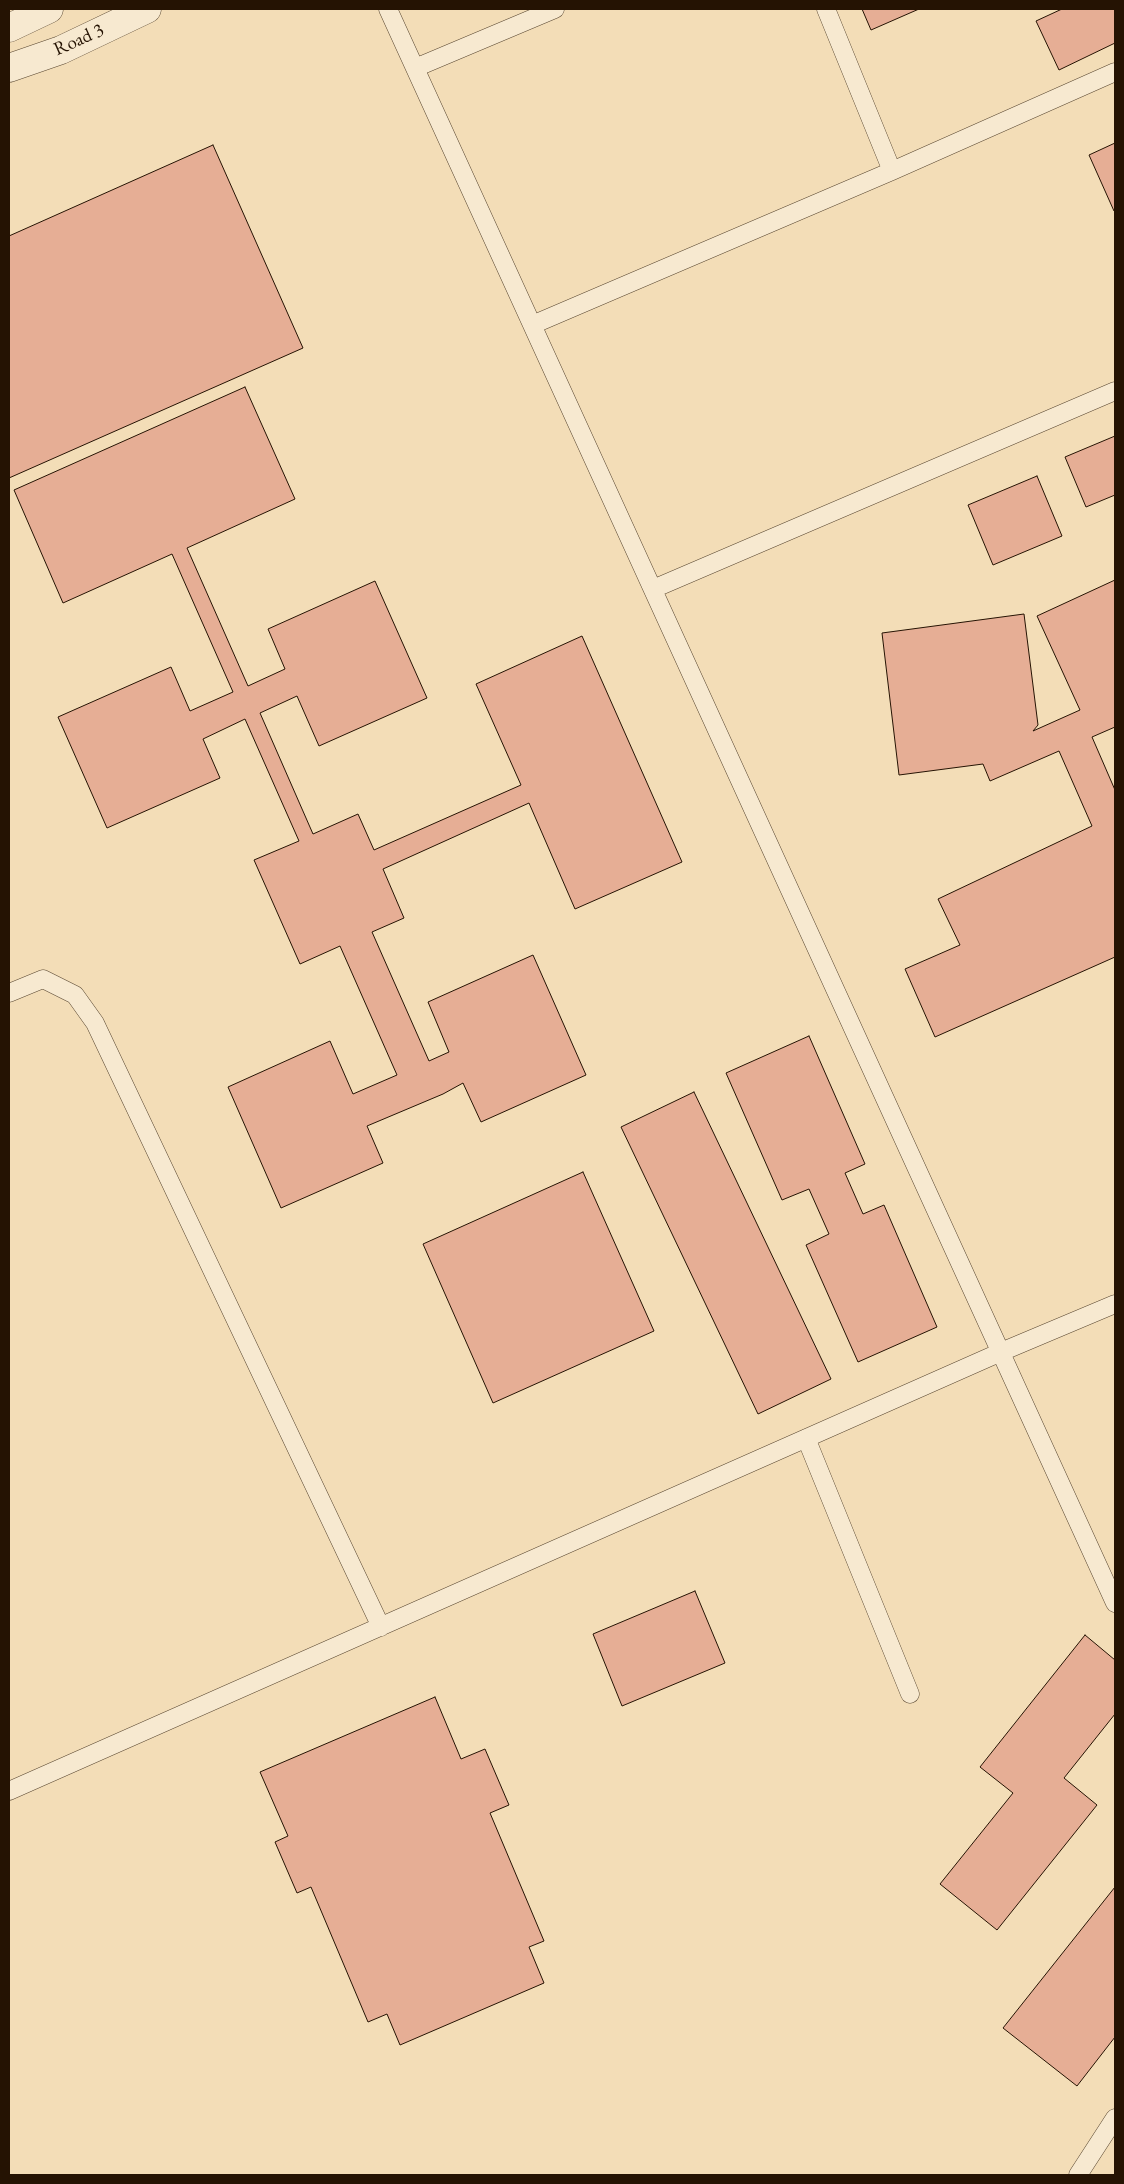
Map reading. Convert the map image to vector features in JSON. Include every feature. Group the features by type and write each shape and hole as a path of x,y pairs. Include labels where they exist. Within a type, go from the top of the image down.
{"street":[{"path":"9,28 49,9"},
{"name":"Road 3","path":"9,68 60,50 147,9"}],"lane":[{"path":"388,9 1115,1603"},
{"path":"415,68 555,9"},
{"path":"826,9 892,171"},
{"path":"532,325 892,171 1115,72"},
{"path":"652,588 1115,390"},
{"path":"9,993 43,979 75,995 95,1022 381,1626"},
{"path":"9,1791 1001,1352 1115,1304"},
{"path":"806,1438 910,1694"},
{"path":"1078,2175 1115,2118"}],"building":[{"path":"862,9 919,9 871,30"},
{"path":"1062,9 1115,9 1115,43 1059,70 1036,21"},
{"path":"1115,143 1115,210 1114,211 1089,155"},
{"path":"213,145 303,348 9,478 9,236"},
{"path":"245,387 295,499 187,548 248,686 285,669 268,629 375,581 427,698 319,746 297,696 260,713 313,834 358,814 374,850 521,785 476,684 582,636 682,862 575,909 529,803 383,869 404,918 372,932 429,1061 449,1052 428,1002 533,955 586,1075 481,1122 463,1083 443,1094 367,1126 383,1163 281,1208 228,1087 330,1041 353,1094 397,1075 340,946 300,964 254,860 299,841 245,719 203,739 220,778 107,828 58,717 171,667 190,711 233,692 172,554 63,603 14,490"},
{"path":"1115,436 1115,495 1086,507 1065,457"},
{"path":"1037,476 1062,536 993,565 968,505"},
{"path":"1115,580 1115,727 1092,737 1115,790 1115,957 935,1037 905,969 960,945 938,899 1092,826 1059,751 990,781 983,764 899,775 882,633 1024,614 1038,725 1033,731 1080,710 1037,616"},
{"path":"809,1036 865,1164 845,1173 863,1214 884,1205 937,1327 858,1362 806,1245 829,1234 809,1189 782,1200 726,1073"},
{"path":"694,1092 831,1379 758,1414 621,1127"},
{"path":"583,1172 654,1331 493,1403 423,1244"},
{"path":"695,1591 725,1663 622,1706 593,1634"},
{"path":"1085,1635 1115,1660 1115,1714 1064,1778 1097,1805 997,1930 940,1884 1013,1793 980,1767"},
{"path":"435,1697 461,1759 485,1749 509,1805 490,1813 544,1941 529,1947 544,1983 400,2045 387,2014 368,2022 311,1887 297,1893 275,1842 288,1836 260,1772"},
{"path":"1115,1887 1115,2037 1077,2086 1003,2028"}]}
